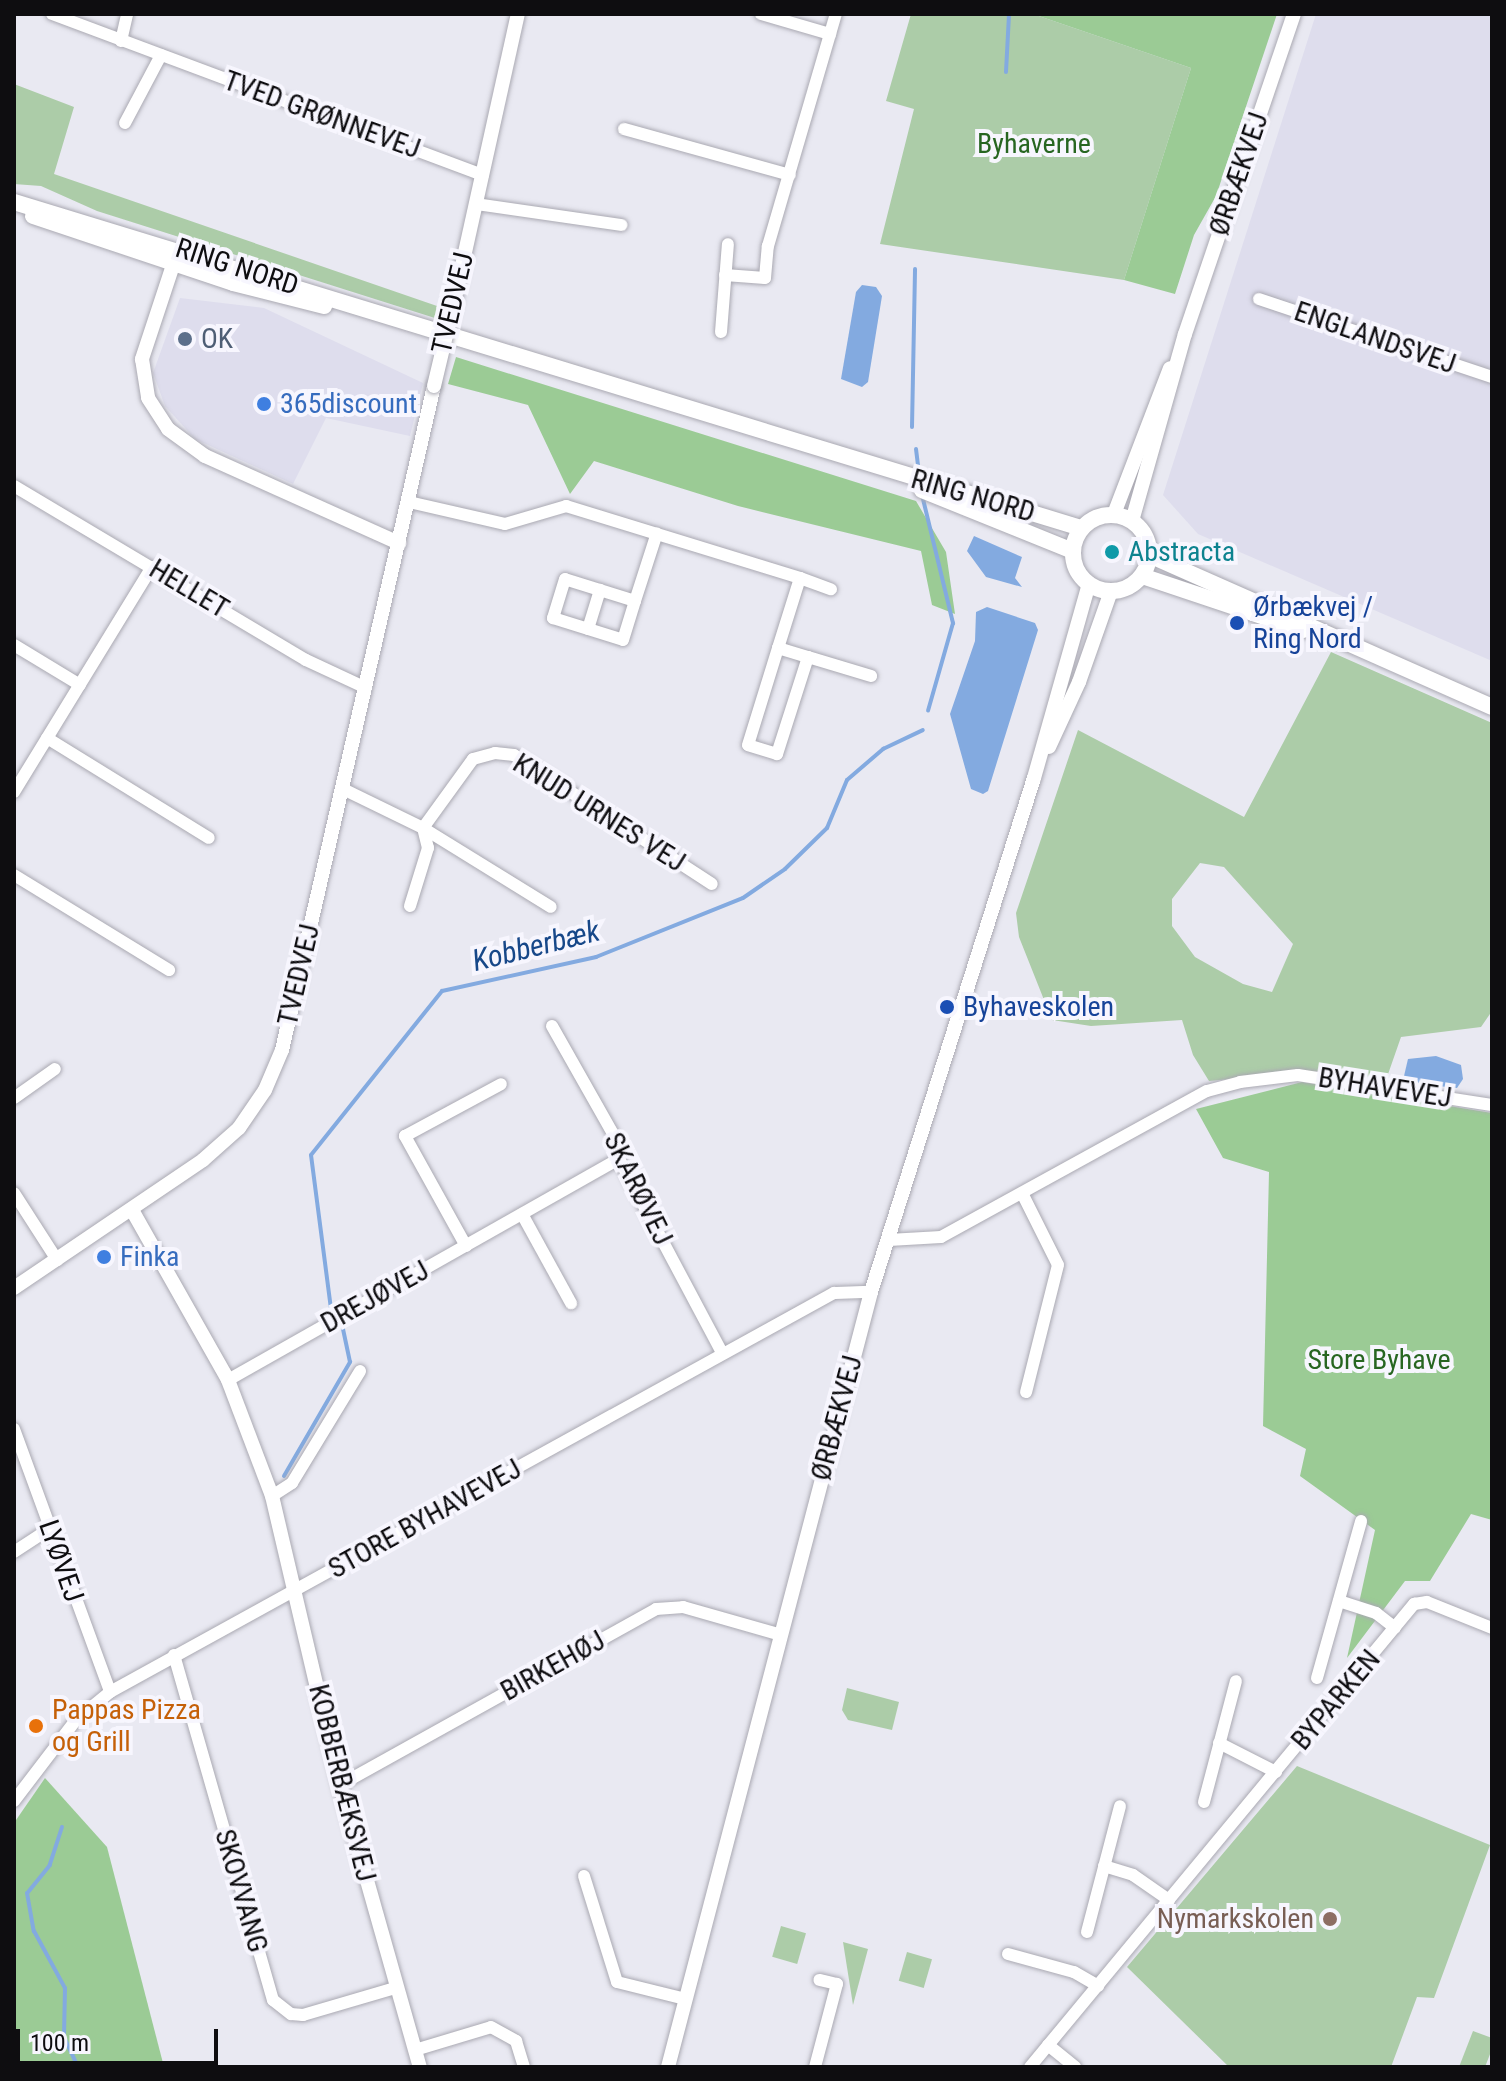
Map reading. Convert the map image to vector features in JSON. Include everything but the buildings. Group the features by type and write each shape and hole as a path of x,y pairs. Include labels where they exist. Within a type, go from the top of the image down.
{"main road":[{"name":"RING NORD","path":"14,202 178,248 864,466 1081,528"},
{"name":"RING NORD","path":"14,209 172,264 458,339"},
{"name":"RING NORD","path":"864,466 1073,551"},
{"path":"1142,576 1149,555 1142,530 1132,521 1114,514 1081,528 1073,551 1080,575 1089,584 1111,591 1142,576 1342,643 1492,707"},
{"path":"1149,555 1255,597 1342,643"}],"street":[{"name":"TVED GRØNNEVEJ","path":"52,14 483,175"},
{"path":"121,41 127,14"},
{"name":"TVEDVEJ","path":"14,1288 132,1210 239,1128 265,1090 282,1050 518,14"},
{"path":"761,14 830,34"},
{"path":"725,275 765,278 768,246 836,14"},
{"name":"ØRBÆKVEJ","path":"1132,521 1185,334 1294,14"},
{"path":"125,123 161,55"},
{"path":"624,129 790,175"},
{"path":"476,204 621,225"},
{"path":"721,332 728,244"},
{"path":"178,248 142,359 148,398 168,429 205,456 399,543"},
{"name":"ENGLANDSVEJ","path":"1259,299 1492,377"},
{"name":"ØRBÆKVEJ","path":"1114,514 1144,426 1185,334"},
{"name":"HELLET","path":"14,486 306,660 366,688"},
{"path":"409,502 505,524 566,506 831,589"},
{"path":"635,601 565,579 553,618 623,640 657,533"},
{"path":"15,789 152,567"},
{"path":"800,578 748,745 777,754 808,657"},
{"name":"ØRBÆKVEJ","path":"668,2067 778,1634 871,1292 1034,778 1089,584"},
{"path":"588,629 600,590"},
{"name":"ØRBÆKVEJ","path":"1034,778 1079,682 1111,591"},
{"path":"14,645 80,685"},
{"path":"778,648 871,676"},
{"path":"47,738 209,838"},
{"name":"KNUD URNES VEJ","path":"423,828 473,759 514,755 712,884"},
{"path":"343,789 423,828 551,907"},
{"path":"410,906 428,848 423,828"},
{"path":"14,875 169,970"},
{"name":"SKARØVEJ","path":"552,1026 616,1139 619,1159 722,1353"},
{"path":"14,1098 55,1069"},
{"name":"BYHAVEVEJ","path":"1022,1193 1207,1091 1277,1076 1318,1077 1492,1105"},
{"path":"466,1246 405,1136 501,1084"},
{"name":"DREJØVEJ","path":"228,1380 619,1159"},
{"path":"14,1193 57,1260"},
{"path":"889,1240 941,1237 1022,1193 1058,1265 1026,1392"},
{"name":"KOBBERBÆKSVEJ","path":"132,1210 228,1380 272,1496 340,1785 395,1988 420,2067"},
{"path":"522,1214 571,1303"},
{"name":"STORE BYHAVEVEJ","path":"14,1801 76,1720 110,1692 834,1293 871,1292"},
{"path":"272,1496 292,1483 360,1371"},
{"name":"LYØVEJ","path":"14,1429 110,1692"},
{"name":"BYPARKEN","path":"1317,1678 1361,1521"},
{"path":"14,1552 49,1529"},
{"name":"BYPARKEN","path":"1339,1601 1376,1613 1395,1628"},
{"name":"BYPARKEN","path":"1030,2067 1414,1604 1427,1602 1492,1628"},
{"name":"BIRKEHØJ","path":"340,1785 656,1609 683,1607 778,1634"},
{"name":"SKOVVANG","path":"174,1655 273,2000 291,2014 303,2015 395,1988"},
{"path":"1204,1802 1236,1681"},
{"name":"BYPARKEN","path":"1219,1743 1276,1772"},
{"path":"1087,1932 1120,1806"},
{"path":"1104,1866 1147,1882 1169,1900"},
{"path":"584,1876 617,1982 685,1999"},
{"path":"1008,1954 1074,1972 1098,1986"},
{"path":"815,2067 837,1984 819,1980"},
{"path":"415,2050 491,2027 516,2041 524,2067"},
{"path":"1048,2045 1075,2067"}],"shaded area":[{"path":"1316,14 1492,14 1492,661 1198,534 1163,495"},
{"path":"180,298 264,308 423,383 410,436 326,418 293,484 195,439 165,406 153,373"}],"green space":[{"name":"Byhaverne","path":"911,14 1033,14 1191,68 1124,280 880,244 914,109 886,101"},
{"path":"1033,14 1277,14 1216,196 1194,235 1175,294 1124,280 1191,68"},
{"path":"14,84 74,107 54,174 437,306 438,319 97,211 41,186 14,184"},
{"path":"456,357 916,501 946,552 955,614 932,605 921,551 738,506 594,461 570,494 528,405 448,384"},
{"path":"1331,652 1492,723 1492,1011 1481,1027 1401,1037 1386,1080 1332,1070 1209,1081 1193,1055 1182,1020 1091,1026 1052,1020 1019,937 1016,913 1078,730 1244,817","holes":["1200,863 1224,867 1293,944 1272,992 1243,984 1195,957 1172,926 1172,899"]},
{"name":"Store Byhave","path":"1302,1082 1492,1113 1492,1520 1471,1514 1430,1581 1405,1581 1347,1658 1375,1530 1300,1476 1306,1449 1263,1426 1269,1172 1223,1158 1196,1109"},
{"path":"847,1688 899,1702 892,1730 848,1720 842,1710"},
{"name":"Nymarkskolen","path":"1297,1766 1490,1845 1434,1998 1417,1997 1391,2067 1229,2067 1127,1967"},
{"path":"45,1778 107,1847 164,2067 14,2067 14,1823"},
{"path":"781,1926 806,1933 797,1964 772,1957"},
{"path":"843,1942 868,1949 853,2005"},
{"path":"907,1952 932,1959 924,1988 899,1981"},
{"path":"1473,2031 1492,2038 1492,2049 1485,2067 1459,2067"}],"water":[{"path":"862,285 876,287 882,296 868,382 862,387 841,379 856,292"},
{"path":"974,536 1022,557 1015,578 1022,587 986,577 967,551"},
{"path":"987,607 1035,623 1038,630 988,791 983,794 971,789 950,714 975,641 976,612"},
{"path":"1436,1056 1461,1065 1463,1079 1457,1088 1418,1084 1404,1076 1408,1059"}],"waterway":[{"name":"Kobberbæk","path":"1006,72 1009,14"},
{"name":"Kobberbæk","path":"912,427 915,269"},
{"name":"Kobberbæk","path":"916,449 919,473"},
{"name":"Kobberbæk","path":"923,499 953,623 928,711"},
{"name":"Kobberbæk","path":"331,1309 311,1155 442,991 596,957 743,898 785,869 827,828 847,780 883,749 923,730"},
{"name":"Kobberbæk","path":"284,1476 350,1362 343,1328"},
{"name":"Kobberbæk","path":"62,1827 50,1865 27,1893 34,1931 65,1988 64,2037 78,2067"}],"place":[{"name":"OK","path":"185,339"},
{"name":"365discount","path":"264,404"},
{"name":"Abstracta","path":"1112,552"},
{"name":"Ørbækvej / Ring Nord","path":"1237,623"},
{"name":"Byhaveskolen","path":"947,1007"},
{"name":"Finka","path":"104,1257"},
{"name":"Pappas Pizza og Grill","path":"36,1726"},
{"name":"Nymarkskolen","path":"1330,1919"}]}
